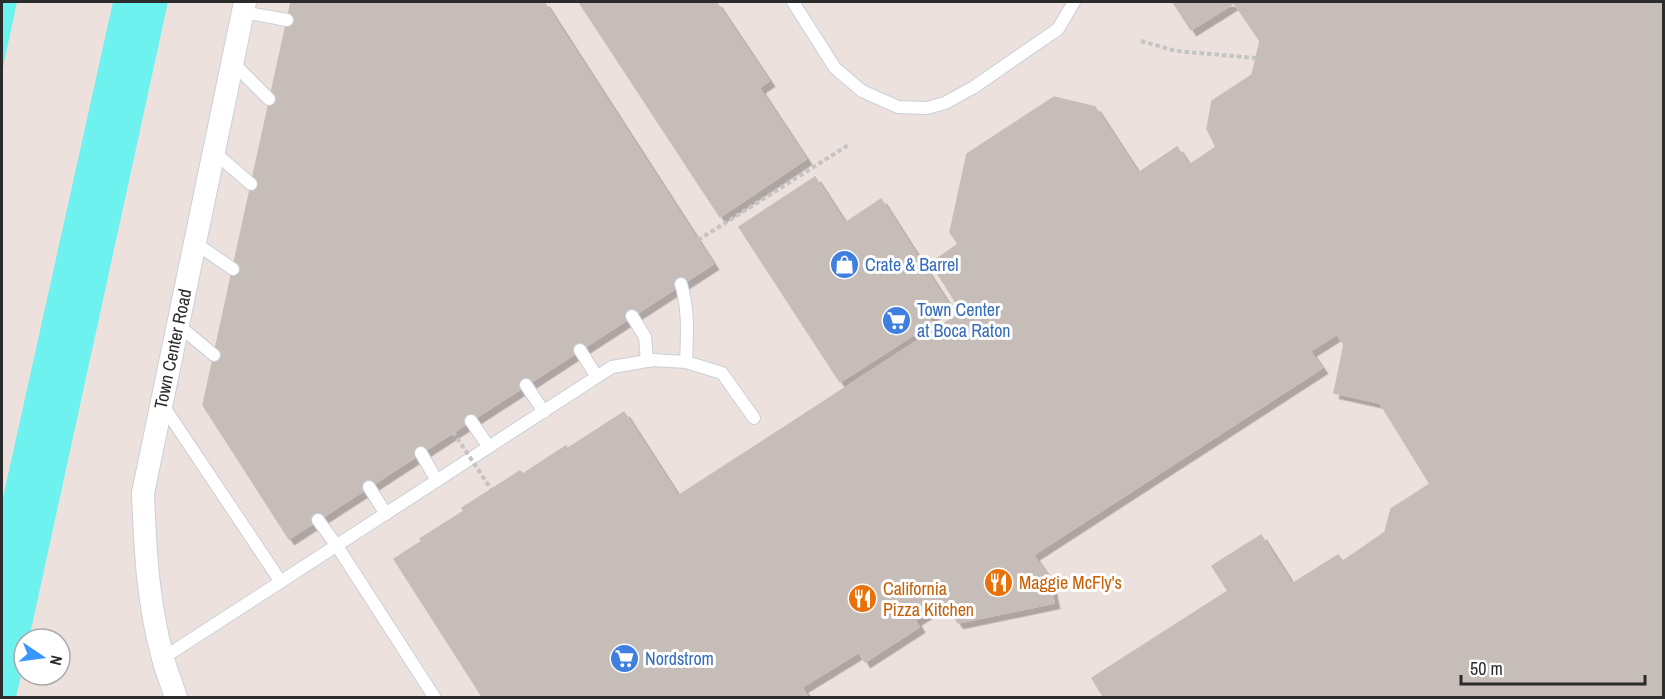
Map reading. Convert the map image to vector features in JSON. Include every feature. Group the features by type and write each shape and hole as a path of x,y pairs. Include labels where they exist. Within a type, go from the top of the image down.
{"street":[{"name":"Town Center Road","path":"176,698 163,658 153,609 146,554 143,493 244,7"}],"lane":[{"path":"794,2 835,68 862,91 898,107 927,108 945,103 974,87 1058,29 1074,2"},
{"path":"244,7 287,20"},
{"path":"232,63 269,99"},
{"path":"214,152 251,184"},
{"path":"195,243 233,269"},
{"path":"681,285 687,302 688,317 686,362"},
{"path":"632,316 645,337 647,361"},
{"path":"178,326 214,355"},
{"path":"580,350 597,377"},
{"path":"163,658 612,367 647,361 686,362 722,373 754,418"},
{"path":"526,385 544,412"},
{"path":"162,404 281,582"},
{"path":"471,421 489,447"},
{"path":"421,453 437,481"},
{"path":"369,487 386,514"},
{"path":"318,520 435,698"}],"path":[{"path":"1141,41 1176,51 1256,58"},
{"path":"698,240 850,144"},
{"path":"453,432 491,489"}],"water":[{"path":"2,2 17,2 2,72"},
{"path":"113,2 168,2 32,627 12,627 12,687 18,687 16,697 2,697 2,502"}],"building":[{"path":"291,2 544,2 713,264 289,539 203,405"},
{"path":"579,2 716,2 769,81 759,88 806,159 720,217"},
{"path":"1173,2 1664,2 1664,698 1104,698 1092,678 1228,591 1212,566 1261,535 1292,584 1338,555 1343,561 1385,532 1391,509 1430,484 1380,403 1334,393 1344,345 1337,334 1310,351 1322,368 1033,555 1049,578 1054,603 958,623 944,602 915,620 919,627 865,662 859,652 802,687 808,698 483,698 394,559 464,511 462,508 520,471 523,474 566,446 567,449 624,412 678,496 962,312 931,263 958,244 950,232 967,154 1054,97 1095,107 1138,173 1177,147 1189,165 1216,147 1207,129 1212,101 1252,75 1260,41 1234,3 1191,30"},
{"name":"Crate & Barrel","path":"815,177 845,223 881,199 948,304 928,317 932,323 840,382 739,227"}],"place":[{"name":"Crate & Barrel","path":"844,265"},
{"name":"Town Center at Boca Raton","path":"896,320"},
{"name":"Maggie McFly's","path":"998,583"},
{"name":"California Pizza Kitchen","path":"862,599"},
{"name":"Nordstrom","path":"624,659"}]}
